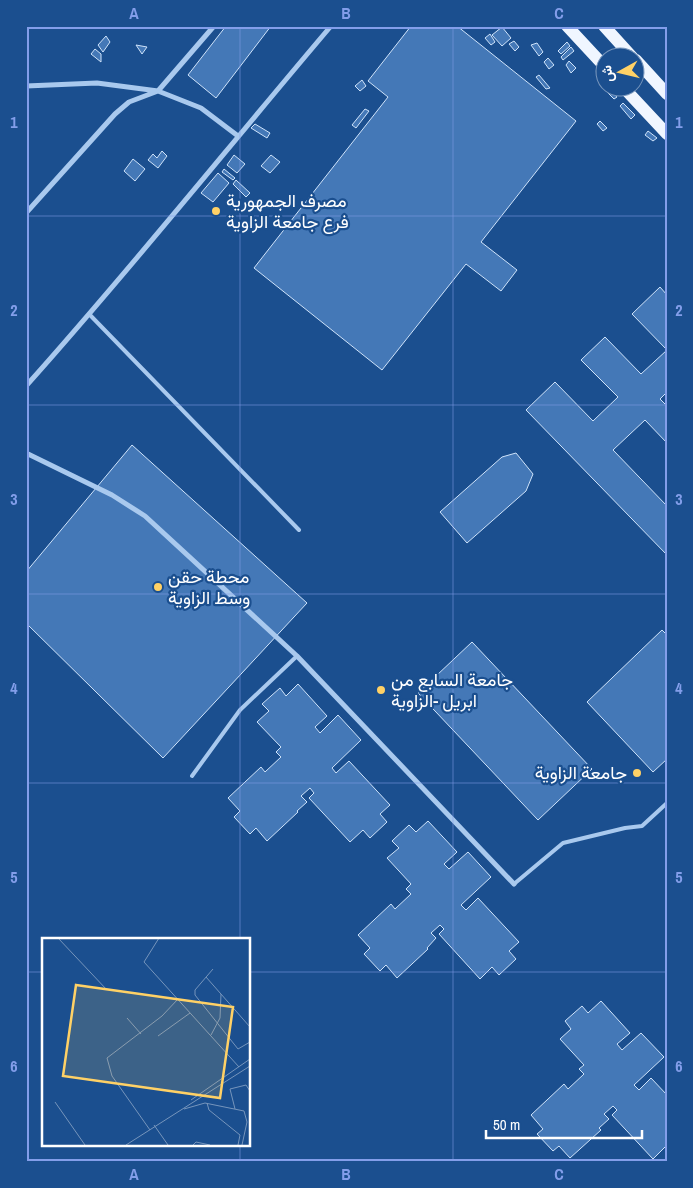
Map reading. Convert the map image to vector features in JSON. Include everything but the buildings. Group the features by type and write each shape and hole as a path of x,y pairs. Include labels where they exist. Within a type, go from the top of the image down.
{"main road":[{"path":"567,26 596,57"},
{"path":"604,26 624,48"},
{"path":"646,72 667,94"},
{"path":"633,98 667,134"}],"street":[{"path":"26,213 115,114 130,102 158,90 214,26"},
{"path":"26,386 90,314 331,26"},
{"path":"26,86 97,83 158,90 201,108 238,136"},
{"path":"26,453 112,496 145,516 297,656 514,884"}],"lane":[{"path":"90,314 299,530"},
{"path":"192,776 240,710 297,656"},
{"path":"514,884 563,843 625,828 642,826 667,803"}],"place":[{"name":"مصرف الجمهورية فرع جامعة الزاوية","path":"216,211"},
{"name":"محطة حقن وسط الزاوية","path":"158,587"},
{"name":"جامعة السابع من ابريل -الزاوية","path":"381,690"},
{"name":"جامعة الزاوية","path":"637,773"}]}
